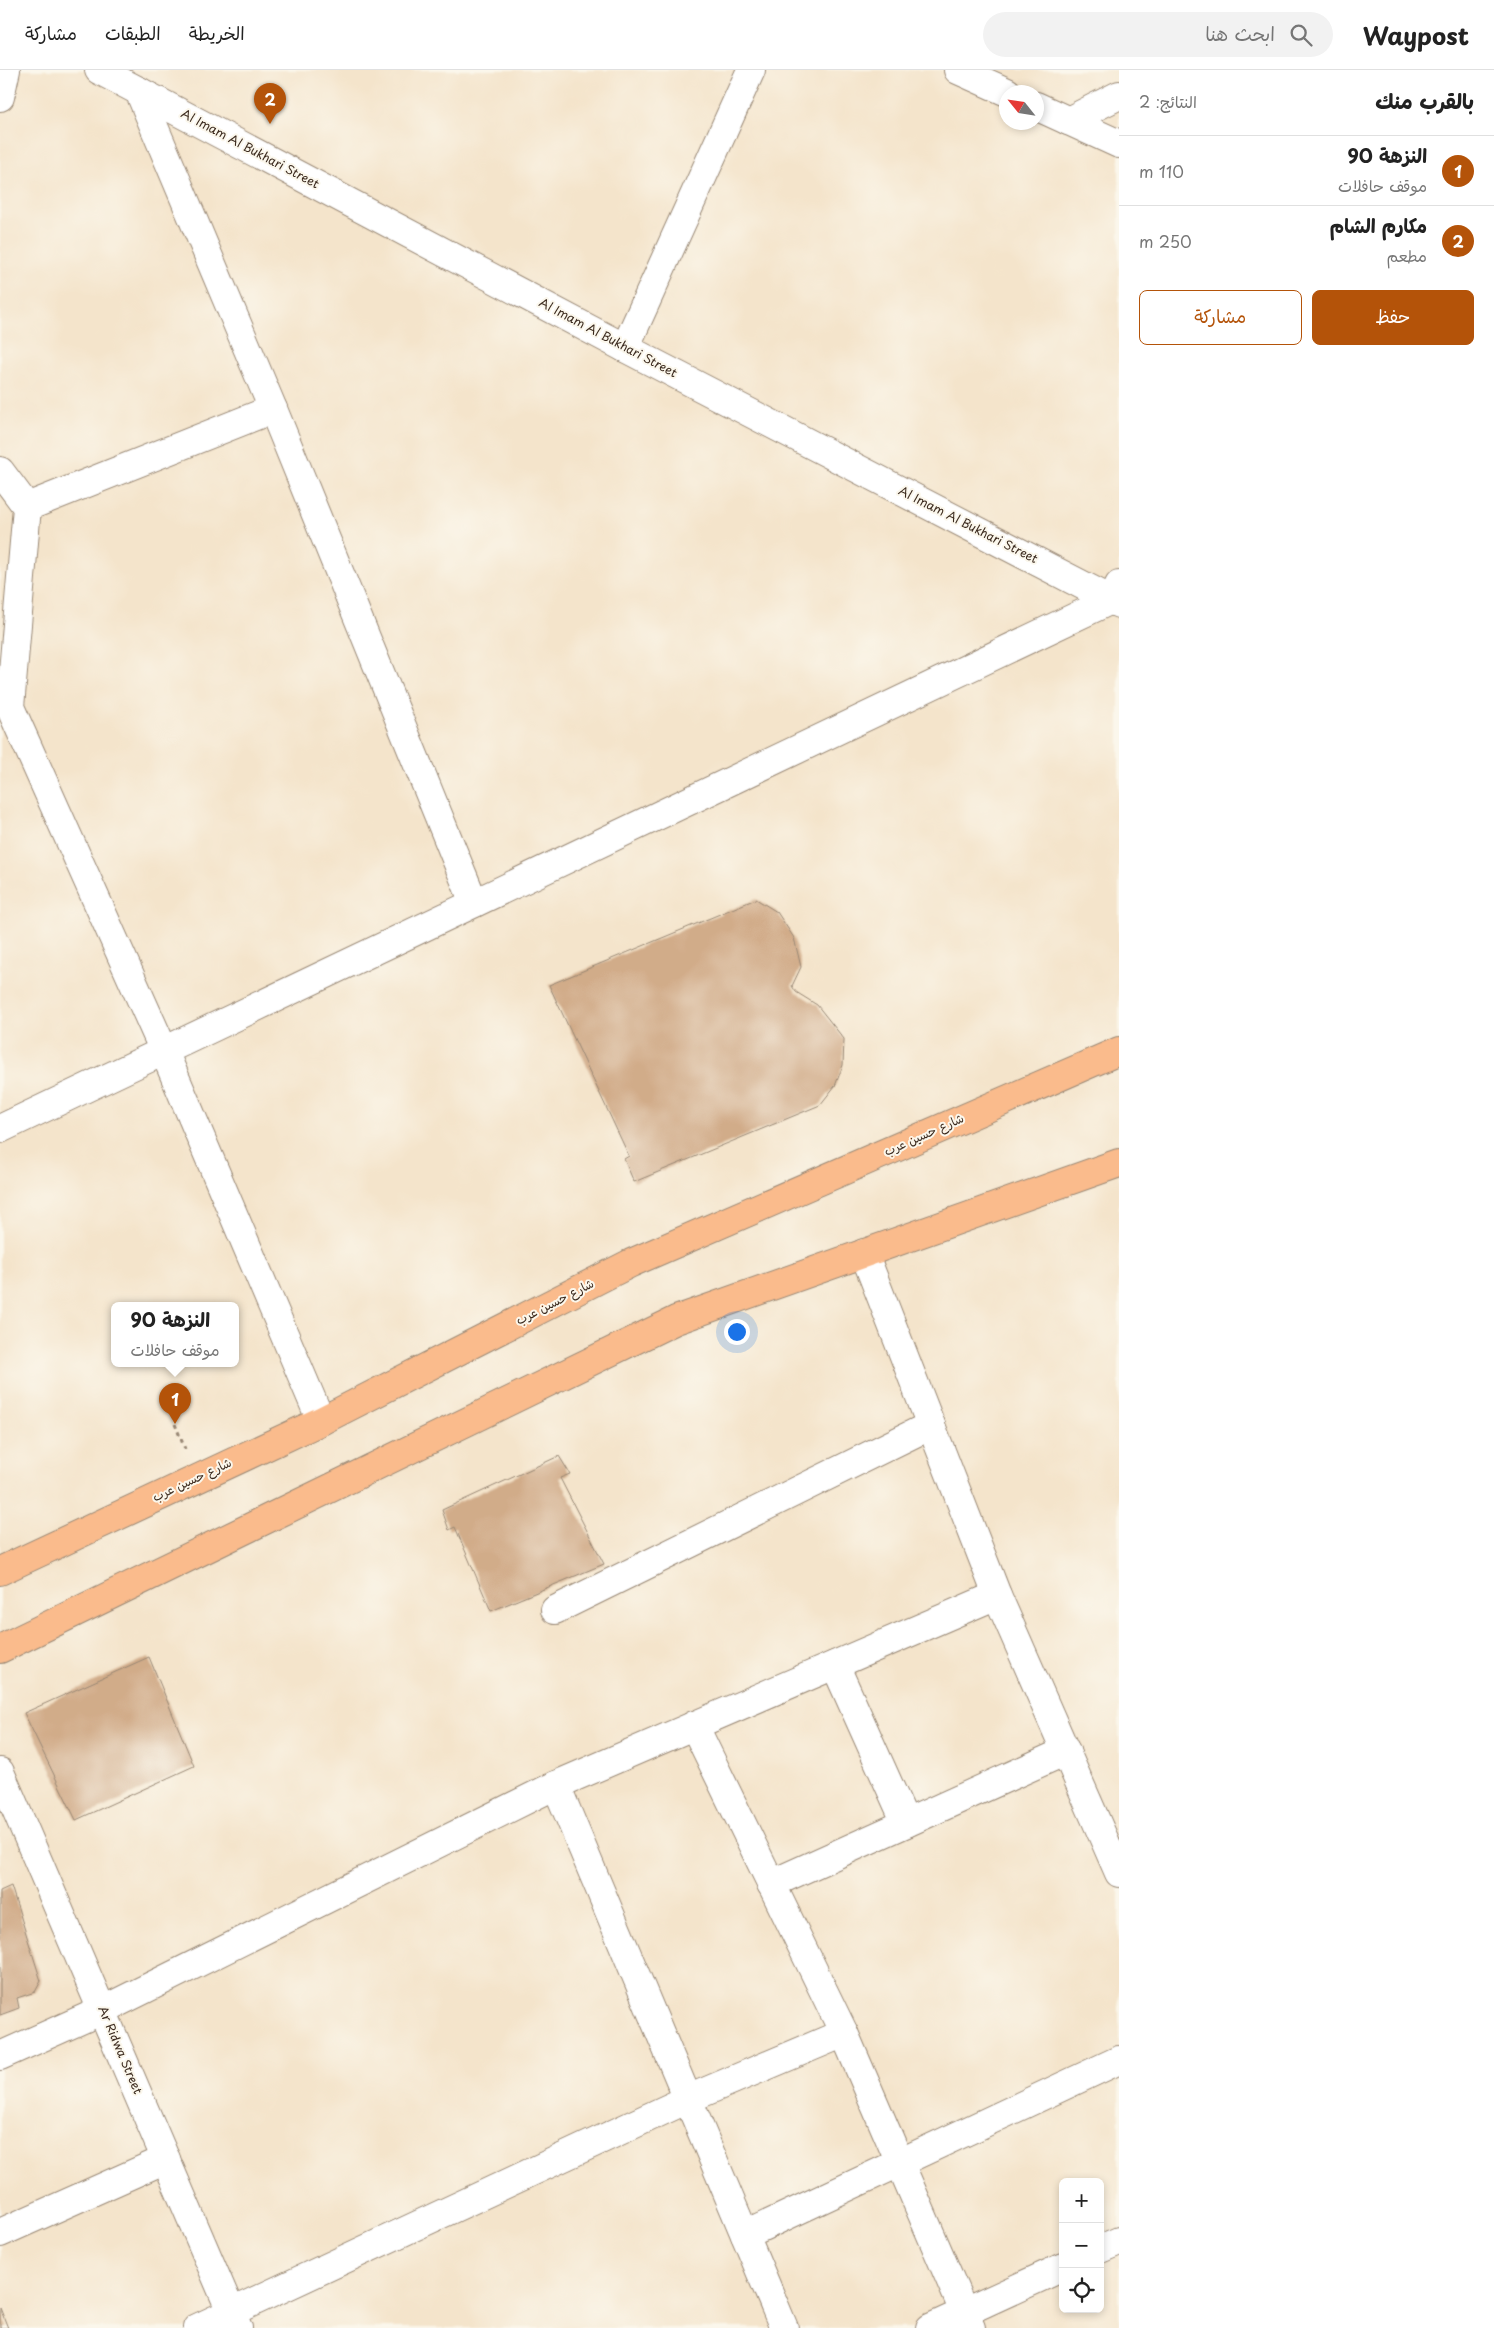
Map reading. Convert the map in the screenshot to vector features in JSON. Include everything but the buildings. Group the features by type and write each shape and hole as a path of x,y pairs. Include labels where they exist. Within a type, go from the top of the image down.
{"main road":[{"name":"شارع حسين عرب","path":"0,1571 321,1421 631,1263 1119,1050"},
{"path":"0,1649 676,1320 1119,1163"}],"street":[{"path":"0,97 6,70"},
{"name":"Al Imam Al Bukhari Street","path":"99,70 625,348 1117,596"},
{"path":"625,348 751,70"},
{"path":"958,70 999,88"},
{"path":"140,91 273,409 474,903"},
{"path":"1068,121 1119,95"},
{"path":"1044,110 1119,144"},
{"path":"27,507 273,409"},
{"path":"0,471 27,507 5,703 164,1051 321,1421"},
{"path":"0,1129 1117,596"},
{"path":"864,1253 997,1595 1119,1874"},
{"path":"555,1610 931,1425"},
{"path":"0,2056 103,2010 556,1785 997,1595"},
{"path":"835,1665 906,1823"},
{"path":"694,1725 844,2033 968,2320"},
{"path":"771,1884 1066,1751"},
{"name":"Ar Ridwa Street","path":"0,1772 235,2320"},
{"path":"556,1785 784,2328"},
{"path":"197,2328 235,2320 688,2099 844,2033"},
{"path":"745,2235 1119,2060"},
{"path":"0,2233 166,2159"},
{"path":"1104,2247 1119,2241"},
{"path":"930,2328 968,2320 1061,2268"}],"place":[{"name":"مكارم الشام","path":"270,124"},
{"name":"النزهة 90","path":"175,1424"}]}
